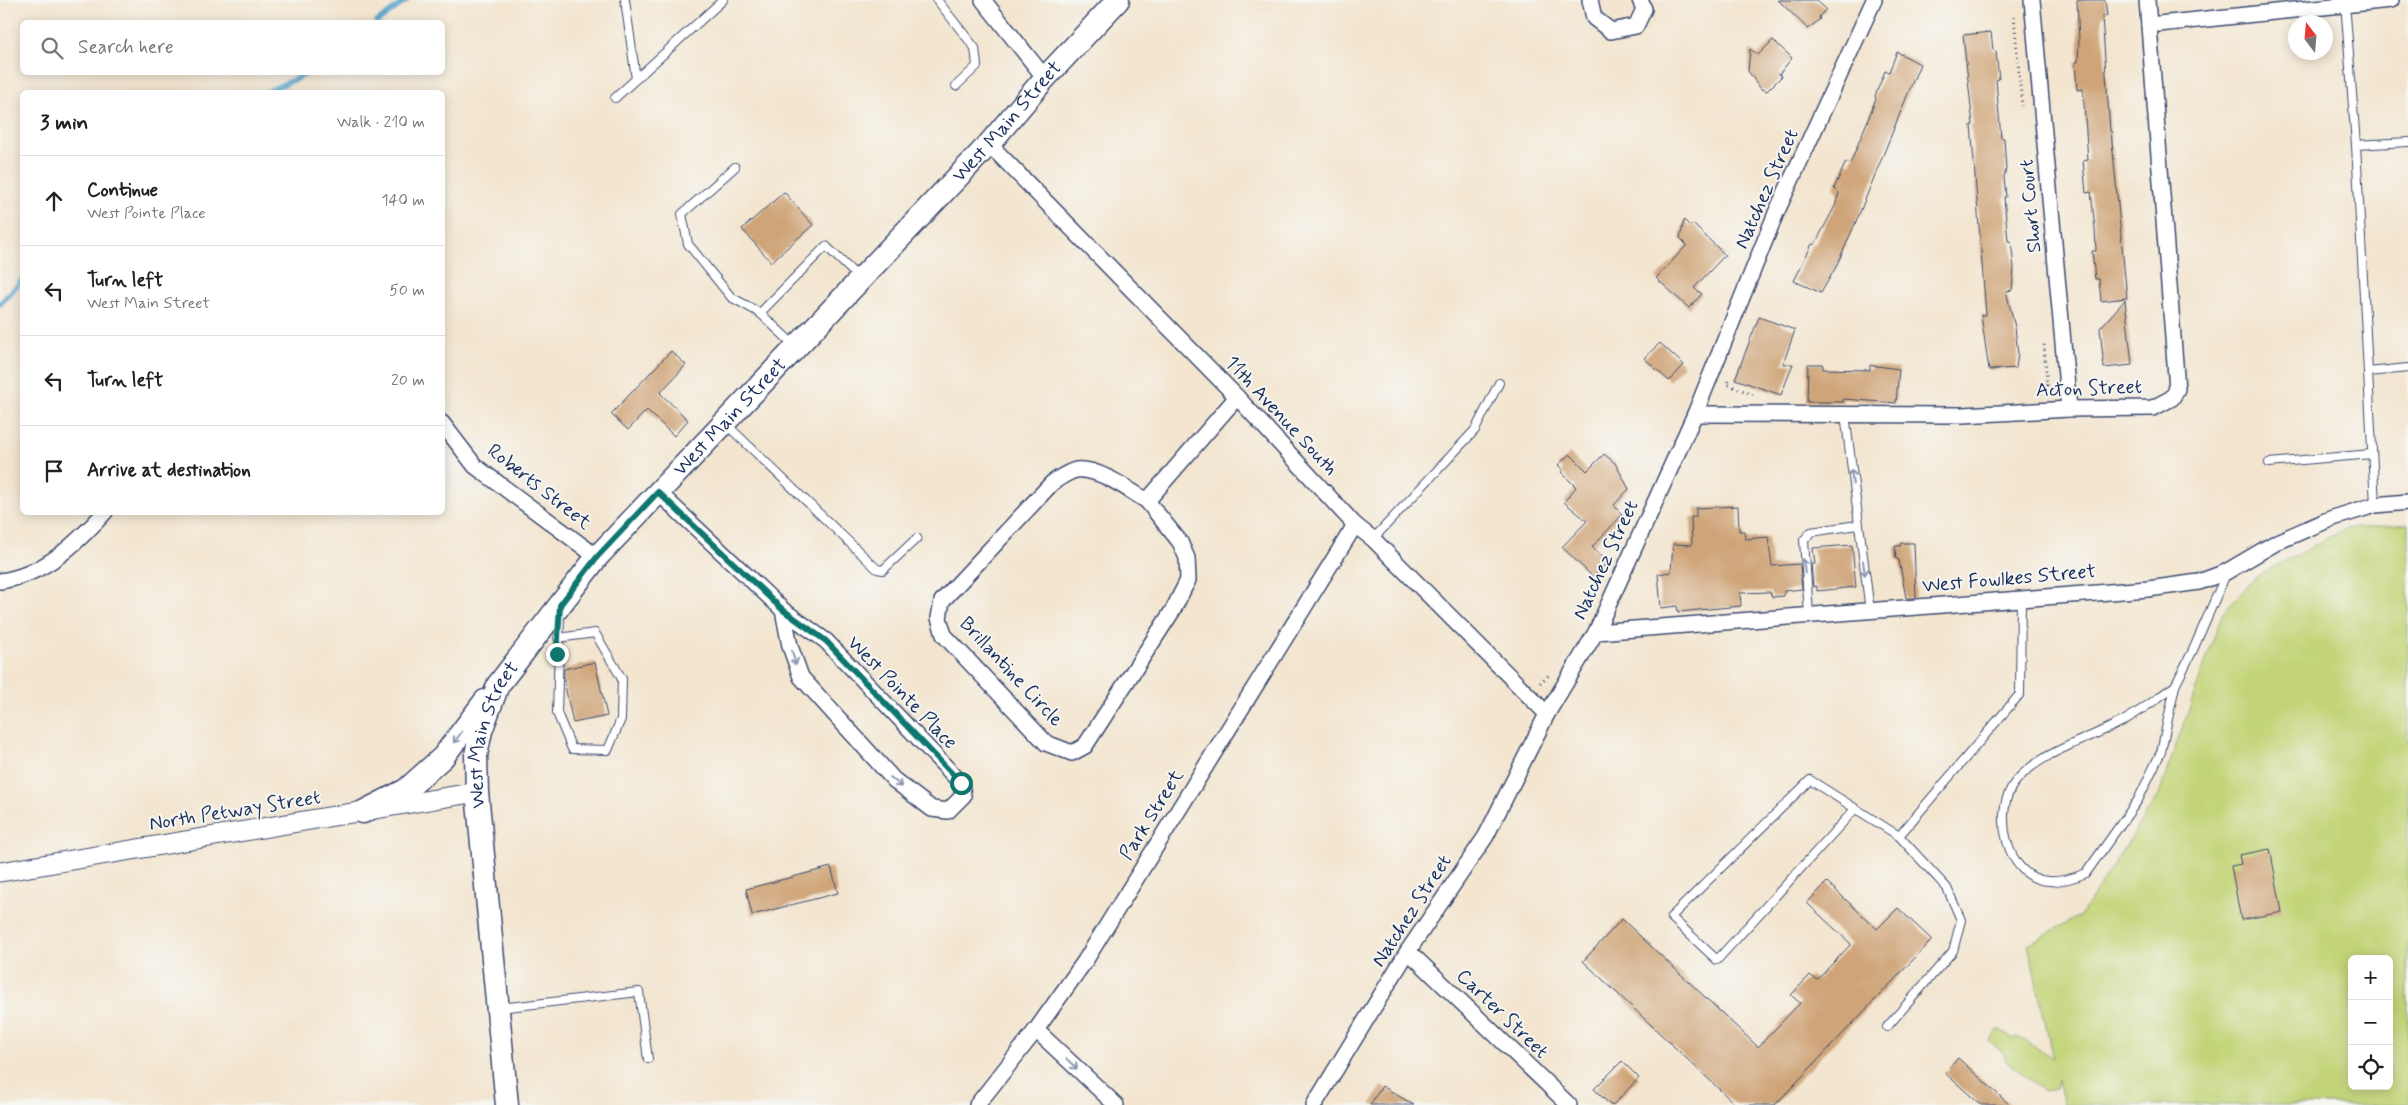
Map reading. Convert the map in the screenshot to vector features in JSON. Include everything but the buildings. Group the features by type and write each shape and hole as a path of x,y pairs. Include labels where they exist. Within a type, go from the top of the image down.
{"main road":[{"name":"West Main Street","path":"507,1105 477,792 478,747 481,731 498,685 597,557 989,144 1045,78 1118,0"},
{"path":"364,812 406,790 442,757 498,685"}],"street":[{"path":"983,0 1045,78"},
{"path":"1590,0 1594,18 1611,30 1636,26 1644,9 1640,0"},
{"name":"Natchez Street","path":"1314,1105 1408,951 1486,836 1547,714 1596,632 1695,414 1776,213 1874,0"},
{"name":"Short Court","path":"2032,0 2069,408"},
{"name":"Acton Street","path":"1695,414 1963,415 2069,408 2153,408 2172,398 2177,389 2147,0"},
{"path":"2149,25 2286,6 2391,0"},
{"name":"11th Avenue South","path":"989,144 1237,397 1355,525 1373,539 1547,714"},
{"path":"1147,501 1237,397"},
{"name":"Roberts Street","path":"445,427 475,466 597,557"},
{"name":"Brillantine Circle","path":"1078,470 1103,475 1147,501 1180,542 1188,558 1188,580 1173,610 1085,746 1072,753 1046,743 944,635 939,618 942,601 1052,483 1067,473 1078,470"},
{"name":"West Pointe Place","path":"658,492 783,610 826,641 961,783 963,796 948,811 932,809 894,780 801,677 790,646 783,610"},
{"name":"West Fowlkes Street","path":"1596,632 2148,589 2199,582 2226,572 2277,542 2330,520 2374,505 2408,502"},
{"path":"0,581 38,570 80,540 102,515"},
{"name":"Park Street","path":"977,1105 1036,1030 1085,961 1355,525"},
{"name":"North Petway Street","path":"0,872 477,792"},
{"name":"Carter Street","path":"1408,951 1569,1105"},
{"path":"1036,1030 1116,1105"}],"lane":[{"path":"625,0 636,79"},
{"path":"615,98 723,0"},
{"path":"937,0 975,48 977,66 956,86"},
{"path":"2345,3 2356,145 2374,505"},
{"path":"2356,145 2408,142"},
{"path":"735,167 682,214 688,244 731,297 760,313 796,347"},
{"path":"760,313 826,246 860,279"},
{"path":"2368,372 2408,368"},
{"path":"1373,539 1475,430 1498,383"},
{"path":"1845,414 1857,525 1870,611"},
{"path":"724,422 877,569 883,570 916,538"},
{"path":"2268,463 2372,454"},
{"path":"1809,615 1804,540 1811,532 1857,525"},
{"path":"2175,686 2122,721 2038,761 2015,782 2006,802 2003,820 2006,841 2014,859 2028,873 2048,881 2072,879 2086,873 2138,800 2161,752 2175,686 2193,650 2226,572"},
{"path":"1898,836 2020,694 2021,598"},
{"path":"558,638 595,633 622,679 621,718 608,750 572,749 557,713 558,638 560,605"},
{"path":"1855,809 1717,960 1671,917 1810,780 1898,836 1947,888 1961,920 1953,951 1887,1028"},
{"path":"498,1009 639,992 648,1059"}],"path":[{"path":"2014,8 2022,108"},
{"path":"2037,397 2047,385 2044,341"},
{"path":"1731,375 1727,384 1760,398"}],"green space":[{"path":"2408,524 2408,1105 2064,1105 2058,1080 2056,1089 2044,1091 2006,1061 2003,1052 1989,1042 1999,1029 2012,1038 2017,1036 2053,1058 2028,944 2081,915 2159,794 2223,612 2257,576 2345,529"}],"waterway":[{"path":"380,20 407,0"},
{"path":"270,90 304,75"},
{"path":"0,304 20,282"}],"route":[{"path":"557,654 560,605 597,557 658,492 783,610 826,641 961,783"}]}
